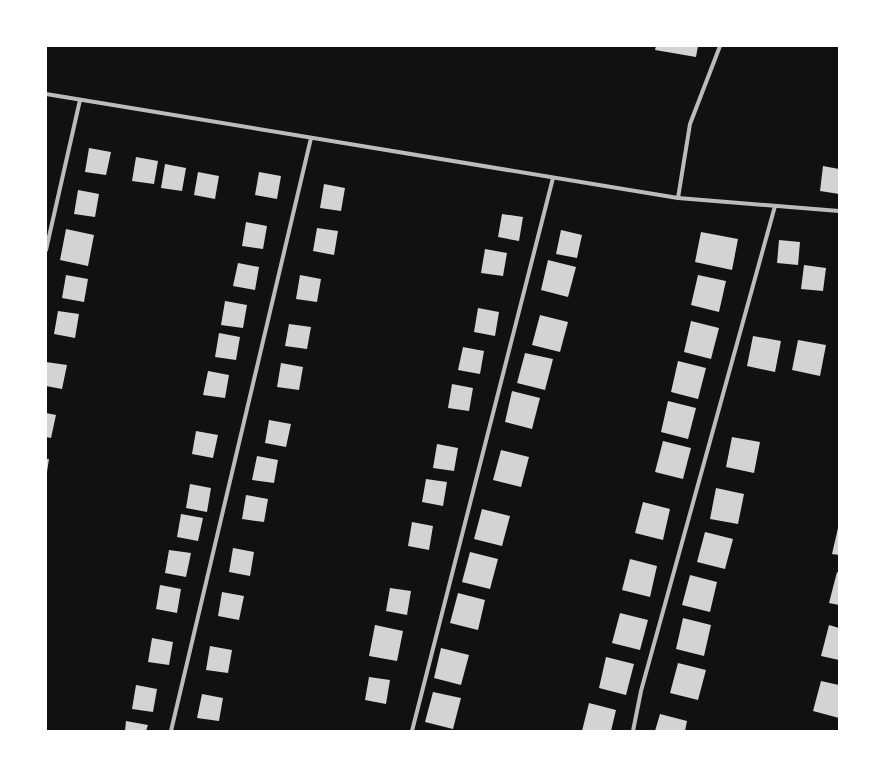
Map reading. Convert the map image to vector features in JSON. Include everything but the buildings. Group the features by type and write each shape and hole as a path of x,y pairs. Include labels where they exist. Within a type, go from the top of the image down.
{"street":[{"path":"678,198 690,124 720,46"},
{"path":"46,94 678,198 839,211"},
{"path":"46,250 80,100"},
{"path":"171,731 311,138"},
{"path":"412,731 553,178"},
{"path":"634,731 642,691 775,206"}]}
